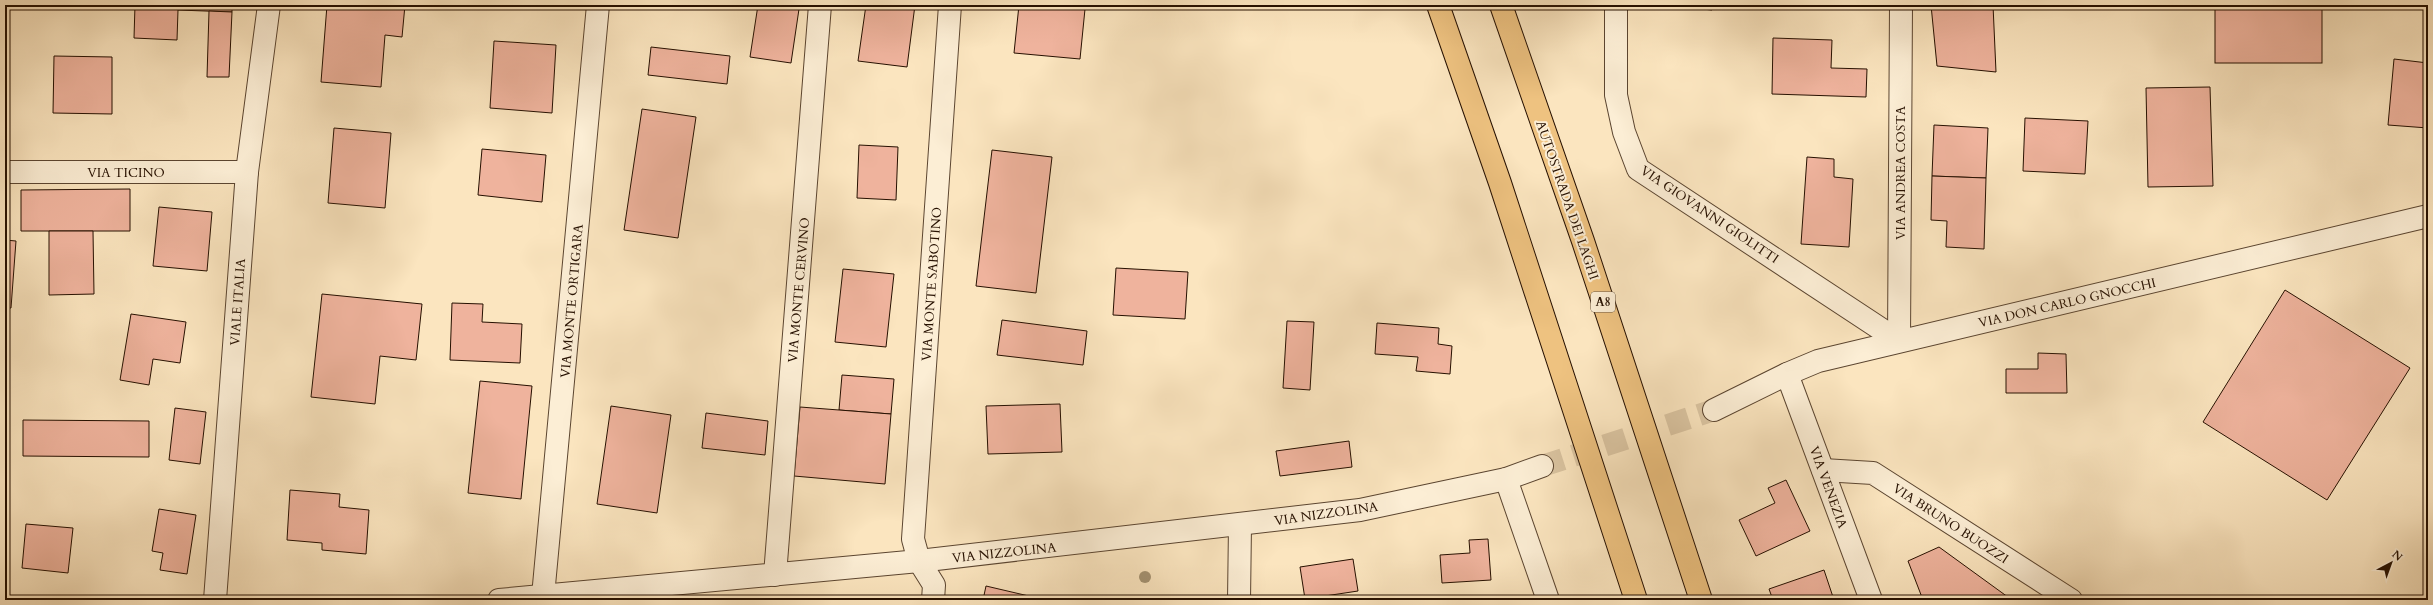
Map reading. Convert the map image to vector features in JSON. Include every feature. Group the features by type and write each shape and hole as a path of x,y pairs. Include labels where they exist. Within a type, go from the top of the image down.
{"highway":[{"path":"1438,5 1500,183 1636,600"},
{"name":"AUTOSTRADA DEI LAGHI","path":"1501,5 1583,241 1701,600"}],"street":[{"name":"VIALE ITALIA","path":"215,600 247,172 269,5"},
{"name":"VIA MONTE ORTIGARA","path":"543,596 598,5"},
{"name":"VIA MONTE CERVINO","path":"775,575 820,5"},
{"name":"VIA MONTE SABOTINO","path":"933,600 934,586 919,562 913,539 950,5"},
{"name":"VIA GIOVANNI GIOLITTI","path":"1616,5 1616,95 1624,132 1638,169 1898,341"},
{"name":"VIA ANDREA COSTA","path":"1898,341 1901,5"},
{"name":"VIA TICINO","path":"5,172 247,172"},
{"name":"VIA DON CARLO GNOCCHI","path":"1714,410 1787,374 1818,361 1898,341 2021,314 2428,216"},
{"name":"VIA VENEZIA","path":"1787,374 1871,600"},
{"path":"1542,466 1506,479 1548,600"},
{"name":"VIA BRUNO BUOZZI","path":"1823,470 1873,473 2071,600"},
{"name":"VIA NIZZOLINA","path":"499,600 543,596 678,592 775,575 919,562 1240,525 1360,510 1506,479"},
{"path":"1239,600 1240,525"}],"building":[{"path":"135,5 232,5 232,12 178,10 177,40 134,38"},
{"path":"327,5 405,5 402,37 385,35 381,87 321,82"},
{"path":"758,5 799,9 791,63 750,57"},
{"path":"866,5 915,5 907,67 858,61"},
{"path":"1019,5 1085,9 1080,59 1014,53"},
{"path":"1663,5 1712,5 1712,10"},
{"path":"1931,5 1993,5 1996,72 1937,66"},
{"path":"2215,5 2322,5 2322,63 2215,63"},
{"path":"209,11 232,12 229,77 207,77"},
{"path":"1773,38 1832,40 1831,68 1867,69 1866,97 1772,94"},
{"path":"494,41 556,45 552,113 490,108"},
{"path":"651,47 730,56 727,84 648,75"},
{"path":"54,56 112,57 112,114 53,113"},
{"path":"2394,59 2428,63 2428,128 2388,125"},
{"path":"2210,87 2213,186 2148,187 2146,88"},
{"path":"642,109 696,117 678,238 624,230"},
{"path":"2025,118 2088,121 2085,174 2023,171"},
{"path":"1934,125 1988,128 1986,178 1932,176"},
{"path":"334,128 391,133 385,208 328,203"},
{"path":"859,145 898,147 896,200 857,198"},
{"path":"482,149 546,155 542,202 478,195"},
{"path":"992,150 1052,157 1036,293 976,286"},
{"path":"1807,157 1834,159 1834,177 1853,179 1849,247 1801,244"},
{"path":"1932,176 1986,178 1984,249 1946,247 1947,221 1931,220"},
{"path":"130,189 130,231 21,231 21,190"},
{"path":"159,207 212,212 207,271 153,266"},
{"path":"49,231 93,231 94,294 49,295"},
{"path":"5,240 16,241 11,308 5,308"},
{"path":"1116,268 1188,272 1185,319 1113,315"},
{"path":"843,269 894,274 886,347 835,342"},
{"path":"2285,290 2410,368 2327,500 2203,422"},
{"path":"322,294 422,304 416,360 380,356 375,404 311,397"},
{"path":"452,303 483,304 482,322 522,324 520,363 450,360"},
{"path":"131,314 186,322 180,363 153,359 149,385 120,380"},
{"path":"1002,320 1087,331 1083,365 997,355"},
{"path":"1287,321 1314,322 1310,390 1283,388"},
{"path":"1377,323 1439,328 1438,344 1452,346 1450,374 1416,371 1418,357 1375,354"},
{"path":"2038,353 2066,354 2067,393 2006,393 2006,369 2038,369"},
{"path":"842,375 894,379 891,414 839,410"},
{"path":"480,381 532,386 521,499 468,493"},
{"path":"1060,404 1062,452 988,454 986,406"},
{"path":"611,406 671,415 657,513 597,504"},
{"path":"800,407 891,414 885,484 794,476"},
{"path":"175,408 206,412 200,464 169,460"},
{"path":"706,413 768,421 765,455 702,448"},
{"path":"23,420 149,421 149,457 23,456"},
{"path":"1349,441 1352,467 1280,476 1276,451"},
{"path":"1786,480 1810,531 1756,556 1739,520 1775,503 1768,488"},
{"path":"290,490 340,494 339,507 369,510 366,554 322,550 322,543 287,540"},
{"path":"159,509 196,515 187,574 160,570 163,553 152,551"},
{"path":"26,524 73,528 68,573 22,568"},
{"path":"1488,539 1491,580 1442,583 1440,555 1470,553 1469,540"},
{"path":"1939,547 2012,600 1923,600 1908,561"},
{"path":"1353,559 1358,591 1305,599 1300,567"},
{"path":"1824,570 1834,600 1773,600 1769,589"},
{"path":"986,586 1033,597 1032,600 983,600"}],"tunnel":[{"path":"1542,466 1714,410"}]}
